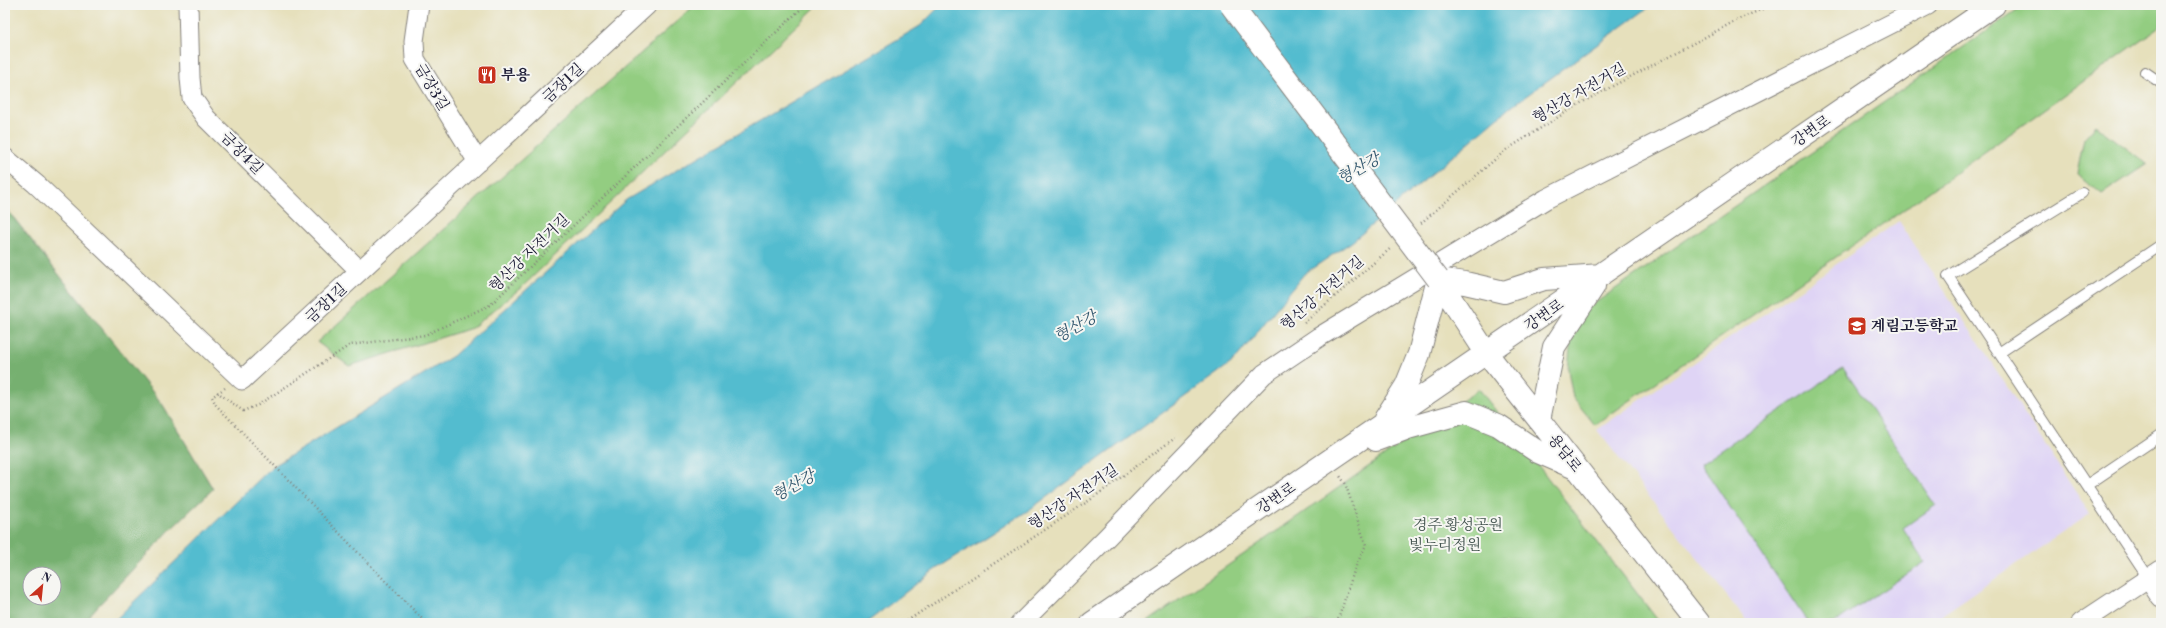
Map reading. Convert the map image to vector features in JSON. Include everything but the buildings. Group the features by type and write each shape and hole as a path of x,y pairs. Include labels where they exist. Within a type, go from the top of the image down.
{"main road":[{"name":"용담로","path":"1231,5 1438,280 1487,354 1699,623"},
{"name":"강변로","path":"1092,623 1487,354 1994,5"},
{"path":"1380,426 1406,386 1419,354 1438,280 1465,283 1504,292 1544,279 1601,275"},
{"path":"1539,420 1554,347 1601,275"},
{"path":"1334,458 1408,428 1466,412 1498,425 1538,452 1578,470"}],"street":[{"name":"금장4길","path":"188,5 192,98 206,118 360,271"},
{"name":"금장3길","path":"419,5 414,41 415,60 478,162"},
{"name":"금장1길","path":"5,158 37,185 242,380 647,5"},
{"path":"1021,623 1108,536 1264,374 1319,337 1546,199 1928,5"},
{"path":"2081,623 2155,574 2161,598"}],"lane":[{"path":"2145,72 2161,83"},
{"path":"2082,193 1948,276 2087,485 2155,574"},
{"path":"1999,353 2161,245"},
{"path":"2087,485 2161,435"}],"path":[{"name":"형산강 자전거길","path":"426,623 216,405 212,397 217,392 244,411 258,405 350,345 425,335 490,305 805,5"},
{"name":"형산강 자전거길","path":"1416,227 1506,150 1572,108 1741,18 1772,5"},
{"name":"형산강 자전거길","path":"1302,325 1392,247"},
{"name":"형산강 자전거길","path":"904,623 1090,500 1177,436"},
{"path":"1334,458 1345,484 1366,545 1355,568 1337,623"},
{"path":"1286,623 1306,620 1315,623"}],"shaded area":[{"name":"계림고등학교","path":"1899,221 2090,514 1930,623 1748,623 1597,430"}],"green space":[{"path":"695,5 818,5 523,286 472,328 349,366 317,342"},
{"path":"2024,5 2161,5 2161,26 1895,216 1595,425 1573,398 1568,370 1570,347 1585,310"},
{"path":"2096,125 2147,164 2102,194 2077,174 2084,138"},
{"path":"5,207 163,405 213,489 170,530 82,623 5,623"},
{"path":"1843,368 1936,505 1903,528 1925,562 1834,623 1808,623 1701,464"},
{"name":"경주 황성공원","path":"1479,389 1660,623 1146,623"}],"water":[{"name":"형산강","path":"941,5 1652,5 1508,109 1353,241 1304,274 1234,361 1029,510 933,571 866,623 112,623 272,467 453,356 626,200 920,26"}],"place":[{"name":"부용","path":"487,75"},
{"name":"계림고등학교","path":"1857,326"}],"park label":[{"name":"빛누리정원","path":"1445,545"}]}
